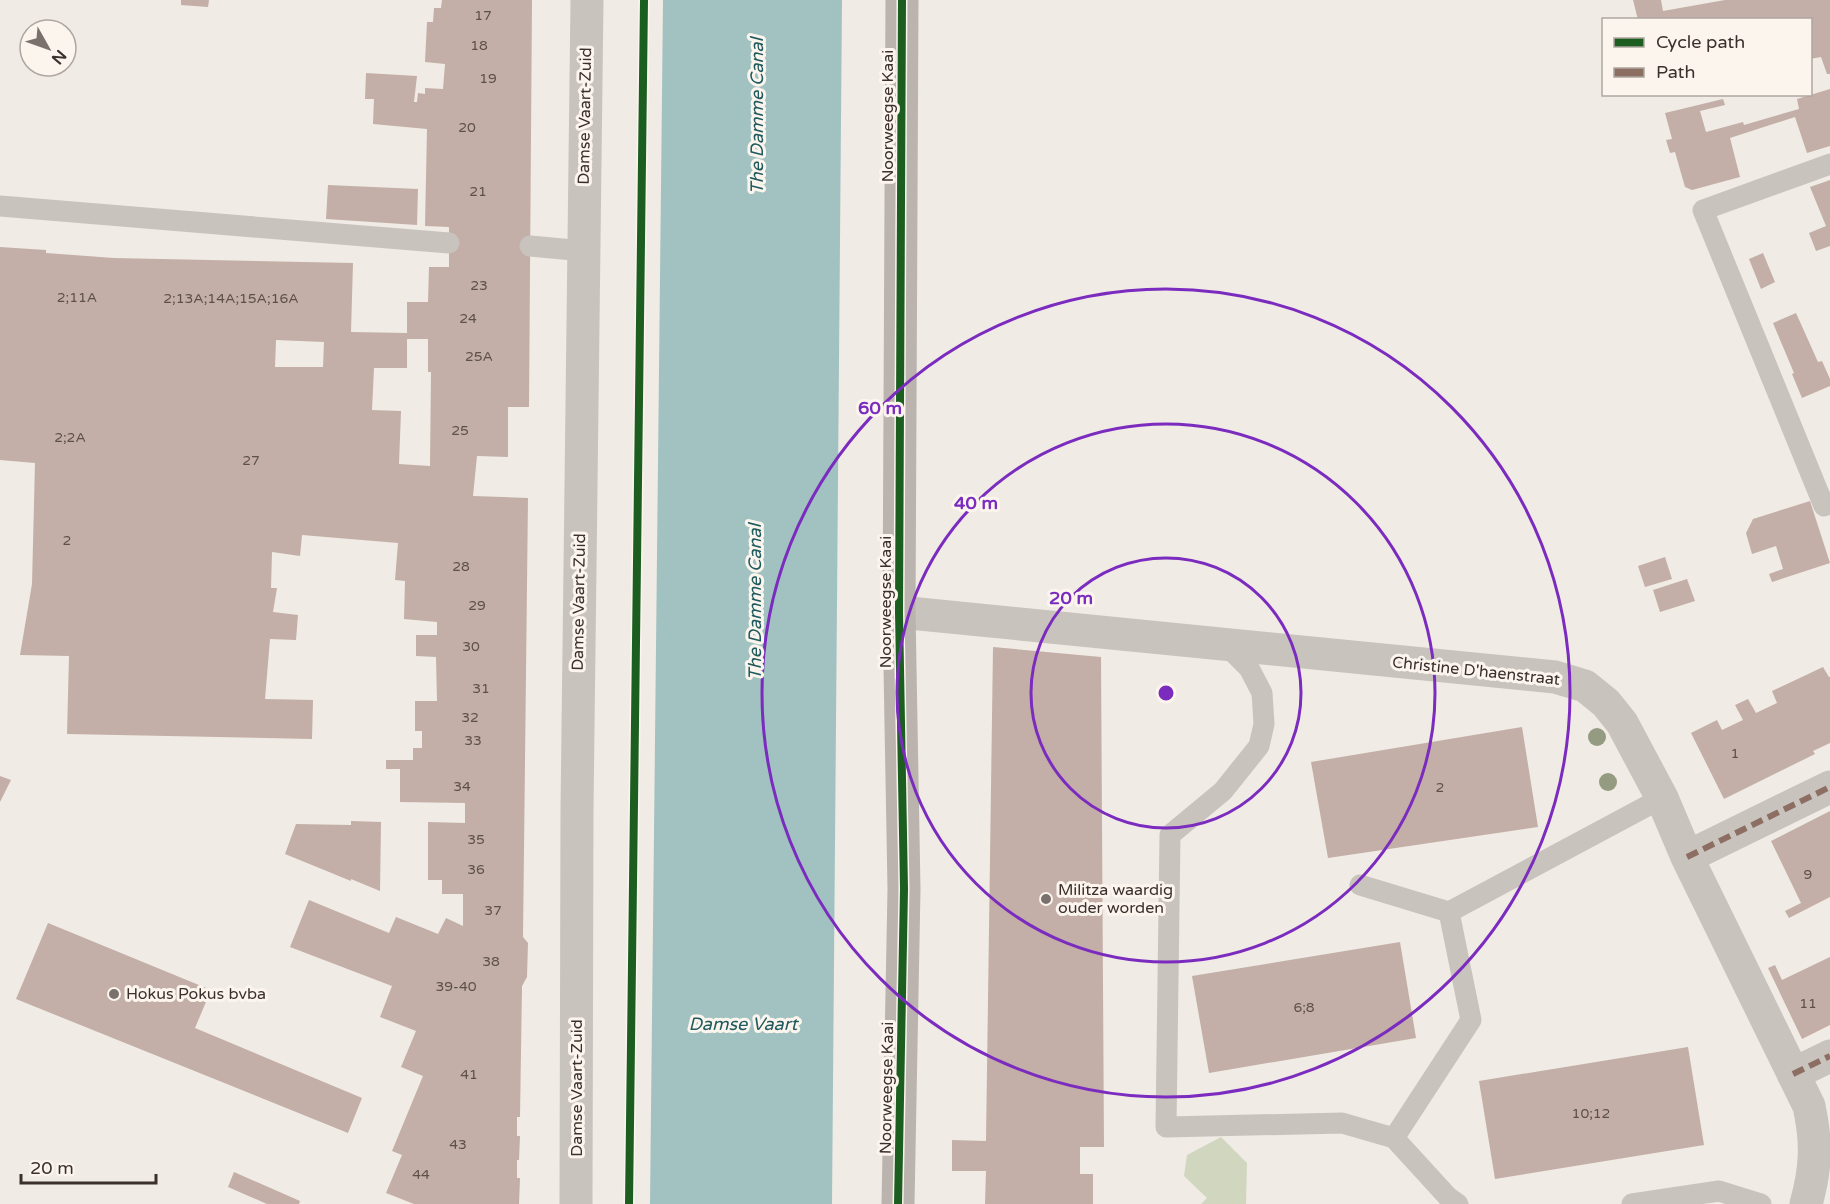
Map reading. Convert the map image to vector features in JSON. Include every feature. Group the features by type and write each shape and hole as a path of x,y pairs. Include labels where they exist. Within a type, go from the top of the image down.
{"main road":[{"name":"Noorweegse Kaai","path":"898,1204 904,889 899,612 902,0"}],"street":[{"name":"Damse Vaart-Zuid","path":"576,1204 577,810 587,0"},
{"name":"Christine D'haenstraat","path":"899,612 1555,677 1585,686 1606,703 1622,723 1662,798 1687,857 1809,1106 1815,1132 1814,1162 1806,1204"},
{"path":"1687,857 1830,787"},
{"path":"1793,1074 1830,1056"}],"lane":[{"path":"1824,506 1703,210 1830,164"},
{"path":"0,206 450,243"},
{"path":"530,246 584,251"},
{"path":"1227,646 1249,668 1262,693 1264,724 1259,746 1223,791 1170,835 1166,1127 1342,1123 1394,1138 1448,1197 1458,1204"},
{"path":"1360,885 1449,912 1662,798"},
{"path":"1394,1138 1471,1020 1449,912"},
{"path":"1632,1204 1719,1191 1761,1204"}],"green space":[{"path":"1221,1137 1247,1163 1246,1204 1201,1204 1207,1198 1184,1176 1187,1155"}],"water":[{"name":"Damse Vaart","path":"663,0 842,0 832,1204 650,1204"}],"building":[{"path":"181,0 209,0 208,7 181,5"},
{"path":"442,0 532,0 529,407 508,407 508,457 477,456 473,496 528,498 523,937 528,943 527,977 522,986 520,1117 517,1117 517,1136 520,1136 519,1160 517,1160 517,1178 520,1178 519,1204 414,1204 386,1193 402,1155 392,1151 423,1076 401,1067 416,1031 380,1017 392,986 290,947 309,900 389,933 396,917 438,934 446,918 463,926 463,894 442,894 442,880 428,880 428,822 465,823 465,803 400,802 400,769 386,769 386,760 413,760 413,748 422,748 422,731 415,731 415,701 437,701 436,657 416,656 416,635 437,635 437,622 404,619 405,581 395,580 398,543 302,535 300,556 272,552 271,588 277,588 273,612 298,615 296,640 270,639 265,699 313,700 312,739 67,734 69,656 20,655 32,584 35,463 0,460 0,247 114,258 353,263 351,332 407,333 407,302 428,302 429,267 449,267 449,227 425,226 427,129 373,124 374,99 365,99 366,73 417,76 414,102 417,102 418,93 425,94 425,88 443,89 445,64 425,62 427,22 433,22 434,8 441,8","holes":["407,339 428,339 428,372 431,372 430,466 399,464 401,411 372,410 374,368 407,368","276,340 324,342 323,367 275,367"]},
{"path":"1633,0 1661,0 1663,11 1725,0 1830,0 1830,74 1827,74 1821,57 1812,59 1812,18 1638,18"},
{"path":"1830,89 1830,146 1807,153 1795,117 1730,138 1740,177 1692,190 1685,187 1675,152 1670,153 1666,140 1672,139 1665,113 1723,99 1725,105 1700,111 1706,132 1743,122 1744,125 1799,109 1797,99"},
{"path":"1830,180 1830,246 1816,251 1809,233 1826,226 1810,187"},
{"path":"328,185 418,189 417,225 326,219"},
{"path":"1763,253 1775,282 1761,289 1749,259"},
{"path":"1796,313 1818,362 1822,361 1830,379 1830,386 1802,398 1773,323"},
{"path":"1810,501 1830,563 1772,582 1769,574 1783,569 1776,546 1752,554 1746,533 1753,519"},
{"path":"1665,557 1672,579 1645,587 1638,566"},
{"path":"1687,579 1695,601 1660,612 1653,590"},
{"name":"Militza waardig ouder worden","path":"993,647 1101,657 1104,1147 1080,1147 1080,1174 1093,1174 1093,1204 985,1204 986,1171 952,1171 952,1140 986,1141"},
{"path":"1823,667 1830,677 1830,743 1813,751 1815,754 1724,799 1691,733 1717,720 1722,730 1743,720 1735,705 1748,699 1756,713 1777,703 1772,691"},
{"path":"1522,727 1538,827 1328,858 1311,762"},
{"path":"0,776 11,780 0,802"},
{"path":"1830,811 1830,897 1789,918 1785,911 1801,903 1771,841"},
{"path":"351,821 381,822 380,891 285,854 296,824 351,825"},
{"name":"Hokus Pokus bvba","path":"48,923 211,990 195,1028 362,1098 348,1133 16,999"},
{"path":"1400,942 1416,1038 1209,1073 1192,976"},
{"path":"1830,957 1830,1025 1802,1039 1768,968 1775,965 1782,980"},
{"path":"1688,1047 1704,1145 1495,1179 1479,1081"},
{"path":"234,1172 300,1201 299,1204 267,1204 228,1187"}],"marked path":[{"path":"1687,857 1830,787"},
{"path":"1793,1074 1830,1056"}],"cycle path":[{"path":"629,1204 644,0"},
{"path":"898,1204 904,889 899,612 902,0"}],"place":[{"name":"Militza waardig ouder worden","path":"1046,899"},
{"name":"Hokus Pokus bvba","path":"114,994"}],"water label":[{"name":"The Damme Canal","path":"757,116"},
{"name":"The Damme Canal","path":"755,602"}]}
